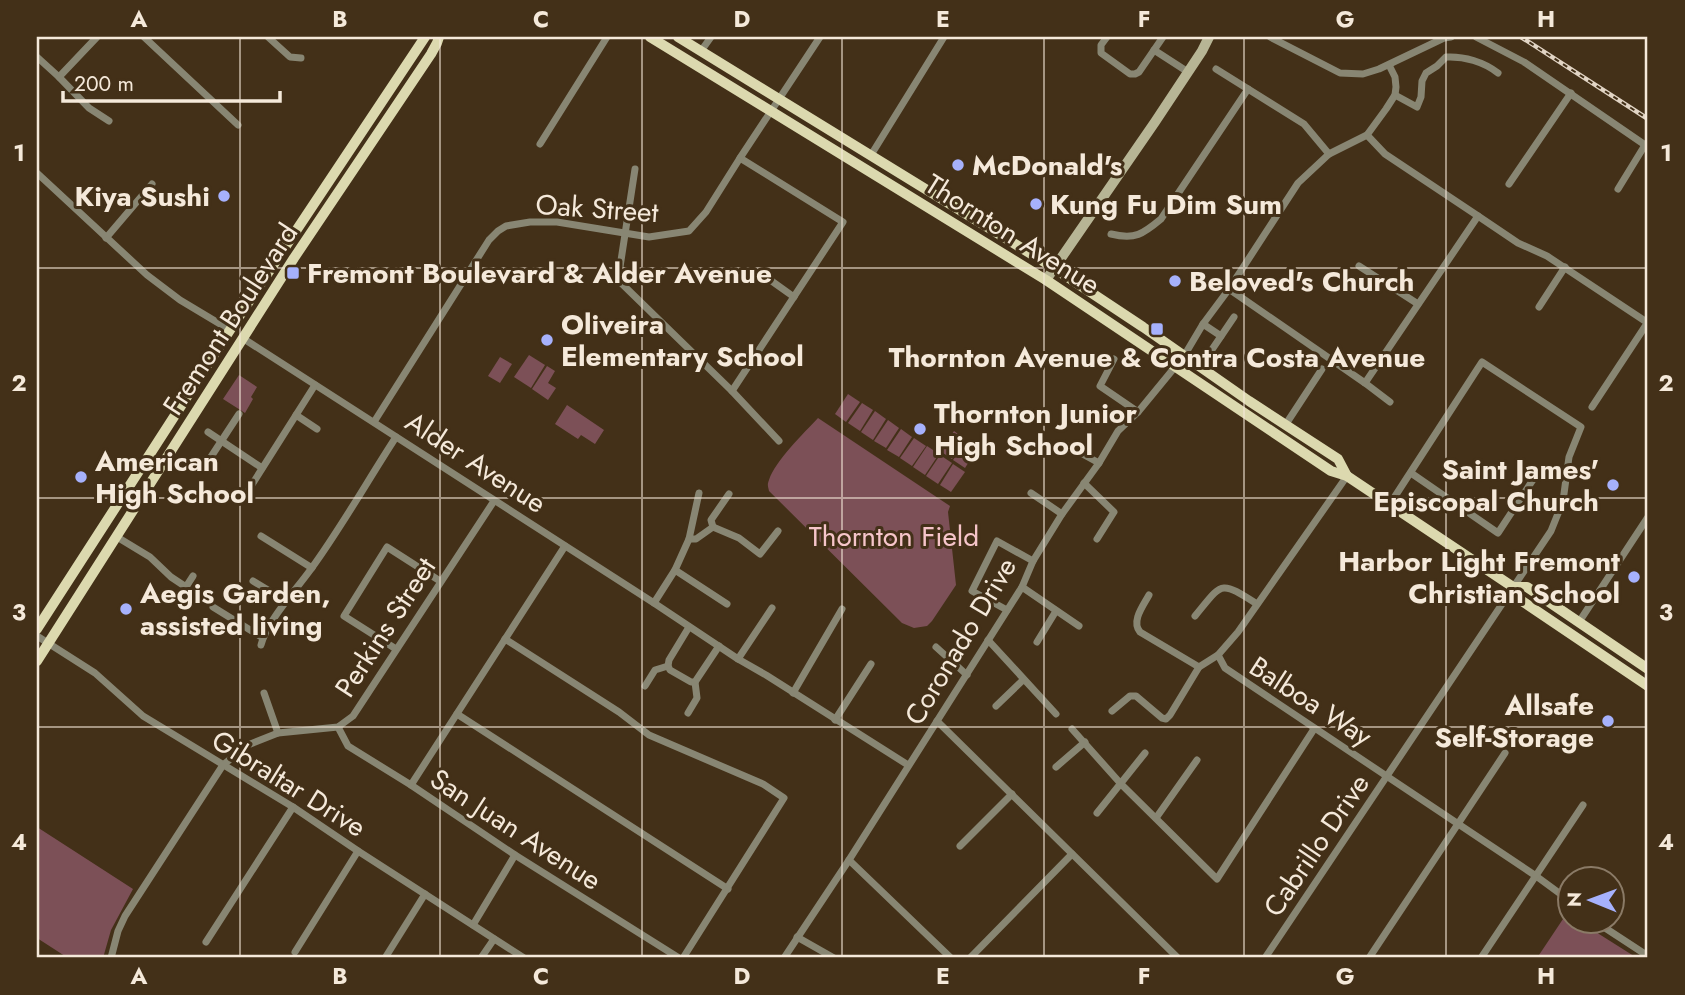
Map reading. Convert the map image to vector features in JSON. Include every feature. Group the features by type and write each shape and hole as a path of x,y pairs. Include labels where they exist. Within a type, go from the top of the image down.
{"main road":[{"name":"Fremont Boulevard","path":"37,629 230,330 425,37"},
{"name":"Fremont Boulevard","path":"37,661 294,258 431,54 439,37"},
{"name":"Thornton Avenue","path":"650,37 1046,280 1331,471 1347,476 1390,504 1513,587 1520,599 1648,686"},
{"name":"Thornton Avenue","path":"678,37 1054,268 1338,459 1347,476"},
{"path":"1046,280 1209,37"},
{"name":"Alder Avenue","path":"230,330 244,339"},
{"name":"Thornton Avenue","path":"1513,587 1527,587 1648,670"}],"street":[{"path":"59,77 97,37"},
{"path":"144,37 238,125"},
{"path":"268,37 290,57 301,58"},
{"path":"540,144 607,37"},
{"path":"701,51 710,37"},
{"name":"Oak Street","path":"374,422 489,240 498,231 506,226 530,222 557,222 649,237 689,231 706,212 820,37"},
{"path":"871,155 944,37"},
{"path":"1107,37 1101,45 1101,53 1130,74 1139,72 1163,37"},
{"path":"1270,37 1340,73 1363,74 1451,37"},
{"path":"1476,37 1524,62 1647,146 1618,189"},
{"path":"1154,50 1188,72"},
{"path":"37,57 89,108 108,121"},
{"path":"1395,95 1417,107 1426,73 1446,57 1473,60 1499,73"},
{"path":"1389,65 1395,77 1395,95 1367,135 1385,154 1518,243 1565,267 1648,323 1592,407"},
{"path":"1216,69 1304,124 1329,155"},
{"path":"1111,234 1124,237 1143,234 1161,219 1248,89"},
{"path":"1509,184 1571,93"},
{"name":"Coronado Drive","path":"784,958 967,675 1022,587 1033,561 1062,514 1099,463 1118,431 1138,412 1184,356 1298,183 1329,155 1367,135"},
{"path":"732,391 843,222 740,158"},
{"path":"635,169 618,280 732,391 779,441"},
{"name":"Alder Avenue","path":"37,173 158,284 230,330"},
{"path":"106,238 152,184"},
{"path":"1365,383 1478,216"},
{"path":"1359,266 1418,304"},
{"path":"1539,307 1565,267"},
{"path":"759,272 794,296"},
{"path":"1229,289 1390,402"},
{"path":"1211,351 1234,317"},
{"path":"1203,324 1222,336"},
{"name":"Alder Avenue","path":"244,339 738,659 908,765"},
{"path":"1114,359 1100,386 1138,412"},
{"name":"Cabrillo Drive","path":"1265,958 1551,531 1563,501 1569,457 1581,427 1482,362 1411,473"},
{"path":"1286,424 1322,369"},
{"path":"246,495 315,384"},
{"path":"205,466 239,414"},
{"path":"296,415 317,429"},
{"path":"208,432 262,468"},
{"path":"214,607 262,642 286,601 312,568 396,437"},
{"path":"1068,446 1099,463"},
{"path":"1390,504 1411,473 1498,533 1538,472 1566,471"},
{"name":"Balboa Way","path":"1347,476 1238,632 1218,655 1225,668 1556,891"},
{"path":"1084,483 1114,512 1097,539"},
{"path":"1031,493 1062,514"},
{"path":"654,603 675,570 689,539 699,494"},
{"path":"713,527 711,520 729,494"},
{"name":"Perkins Street","path":"111,958 125,916 223,765 248,745 278,733 338,727 353,716 494,501"},
{"path":"1579,622 1648,517"},
{"path":"689,539 696,539 713,527"},
{"path":"713,527 739,538 760,554 778,531"},
{"path":"261,536 312,568"},
{"path":"117,537 150,557 186,587"},
{"path":"1007,610 972,591 997,541 1033,561"},
{"path":"396,649 344,616 387,547 440,581"},
{"path":"411,785 565,547"},
{"path":"675,570 727,604"},
{"path":"177,601 193,576"},
{"path":"253,580 286,601"},
{"path":"1022,587 1079,626"},
{"path":"1195,616 1216,591 1223,587 1230,587 1257,604"},
{"path":"1149,595 1136,622 1136,628 1199,667"},
{"path":"738,659 772,608"},
{"path":"793,693 842,609"},
{"path":"1037,642 1056,611"},
{"path":"689,627 668,666 670,670 695,682"},
{"name":"Gibraltar Drive","path":"37,636 95,673 143,716 293,807 524,958"},
{"path":"505,639 619,712 649,735 762,784 784,798 728,889 681,958"},
{"path":"988,640 1056,714"},
{"path":"688,713 697,698 695,682 719,646"},
{"path":"936,647 967,675"},
{"path":"1112,711 1130,696 1136,696 1166,719 1199,667 1218,655"},
{"path":"835,720 871,664"},
{"path":"645,685 655,670 668,666"},
{"path":"996,706 1023,680"},
{"path":"264,693 278,733"},
{"path":"457,714 728,889"},
{"path":"937,721 1178,958"},
{"name":"San Juan Avenue","path":"338,727 348,746 515,855 681,958"},
{"path":"1072,729 1121,784 1217,879 1314,729"},
{"path":"1056,767 1085,742"},
{"path":"1097,813 1145,753"},
{"path":"1369,958 1505,753"},
{"path":"1156,818 1197,760"},
{"path":"960,846 1012,794"},
{"path":"1481,958 1583,805"},
{"path":"206,942 293,807"},
{"path":"295,951 358,851"},
{"path":"970,958 1072,854"},
{"path":"473,925 515,855"},
{"path":"849,860 951,958"},
{"path":"385,958 425,894"},
{"path":"1617,936 1648,956"},
{"path":"797,937 834,958"},
{"path":"481,958 494,939"}],"green space":[{"path":"529,355 545,365 531,388 514,377"},
{"path":"500,357 512,364 500,383 488,376"},
{"path":"547,366 555,371 548,383 556,388 548,400 532,389"},
{"path":"239,375 257,387 245,413 223,399"},
{"path":"848,394 860,402 846,422 835,414"},
{"path":"862,403 873,410 860,431 848,423"},
{"path":"567,405 604,430 595,444 581,435 578,439 555,424"},
{"path":"875,411 886,419 873,440 861,432"},
{"name":"Thornton Field","path":"818,418 950,506 948,512 956,585 927,626 914,628 902,623 769,491 768,482 777,464"},
{"path":"888,420 899,428 886,448 874,441"},
{"path":"901,429 912,437 899,457 887,450"},
{"path":"954,431 965,439 952,459 940,451"},
{"path":"914,438 926,446 912,466 900,458"},
{"path":"967,440 978,447 965,468 953,460"},
{"path":"927,446 939,454 925,475 913,467"},
{"path":"940,455 952,463 938,484 926,476"},
{"path":"953,464 965,472 951,492 940,485"},
{"path":"37,827 133,889 111,930 103,958 68,958 37,938"},
{"path":"1556,930 1556,936 1602,936 1637,958 1537,958"}],"railway":[{"path":"1521,37 1648,119"}],"place":[{"name":"McDonald's","path":"958,165"},
{"name":"Kiya Sushi","path":"224,196"},
{"name":"Kung Fu Dim Sum","path":"1036,204"},
{"name":"Fremont Boulevard & Alder Avenue","path":"293,273"},
{"name":"Beloved's Church","path":"1175,281"},
{"name":"Thornton Avenue & Contra Costa Avenue","path":"1157,329"},
{"name":"Oliveira Elementary School","path":"547,340"},
{"name":"Thornton Junior High School","path":"920,429"},
{"name":"American High School","path":"81,477"},
{"name":"Saint James' Episcopal Church","path":"1613,485"},
{"name":"Harbor Light Fremont Christian School","path":"1634,577"},
{"name":"Aegis Garden, assisted living","path":"126,609"},
{"name":"Allsafe Self-Storage","path":"1608,721"}]}
